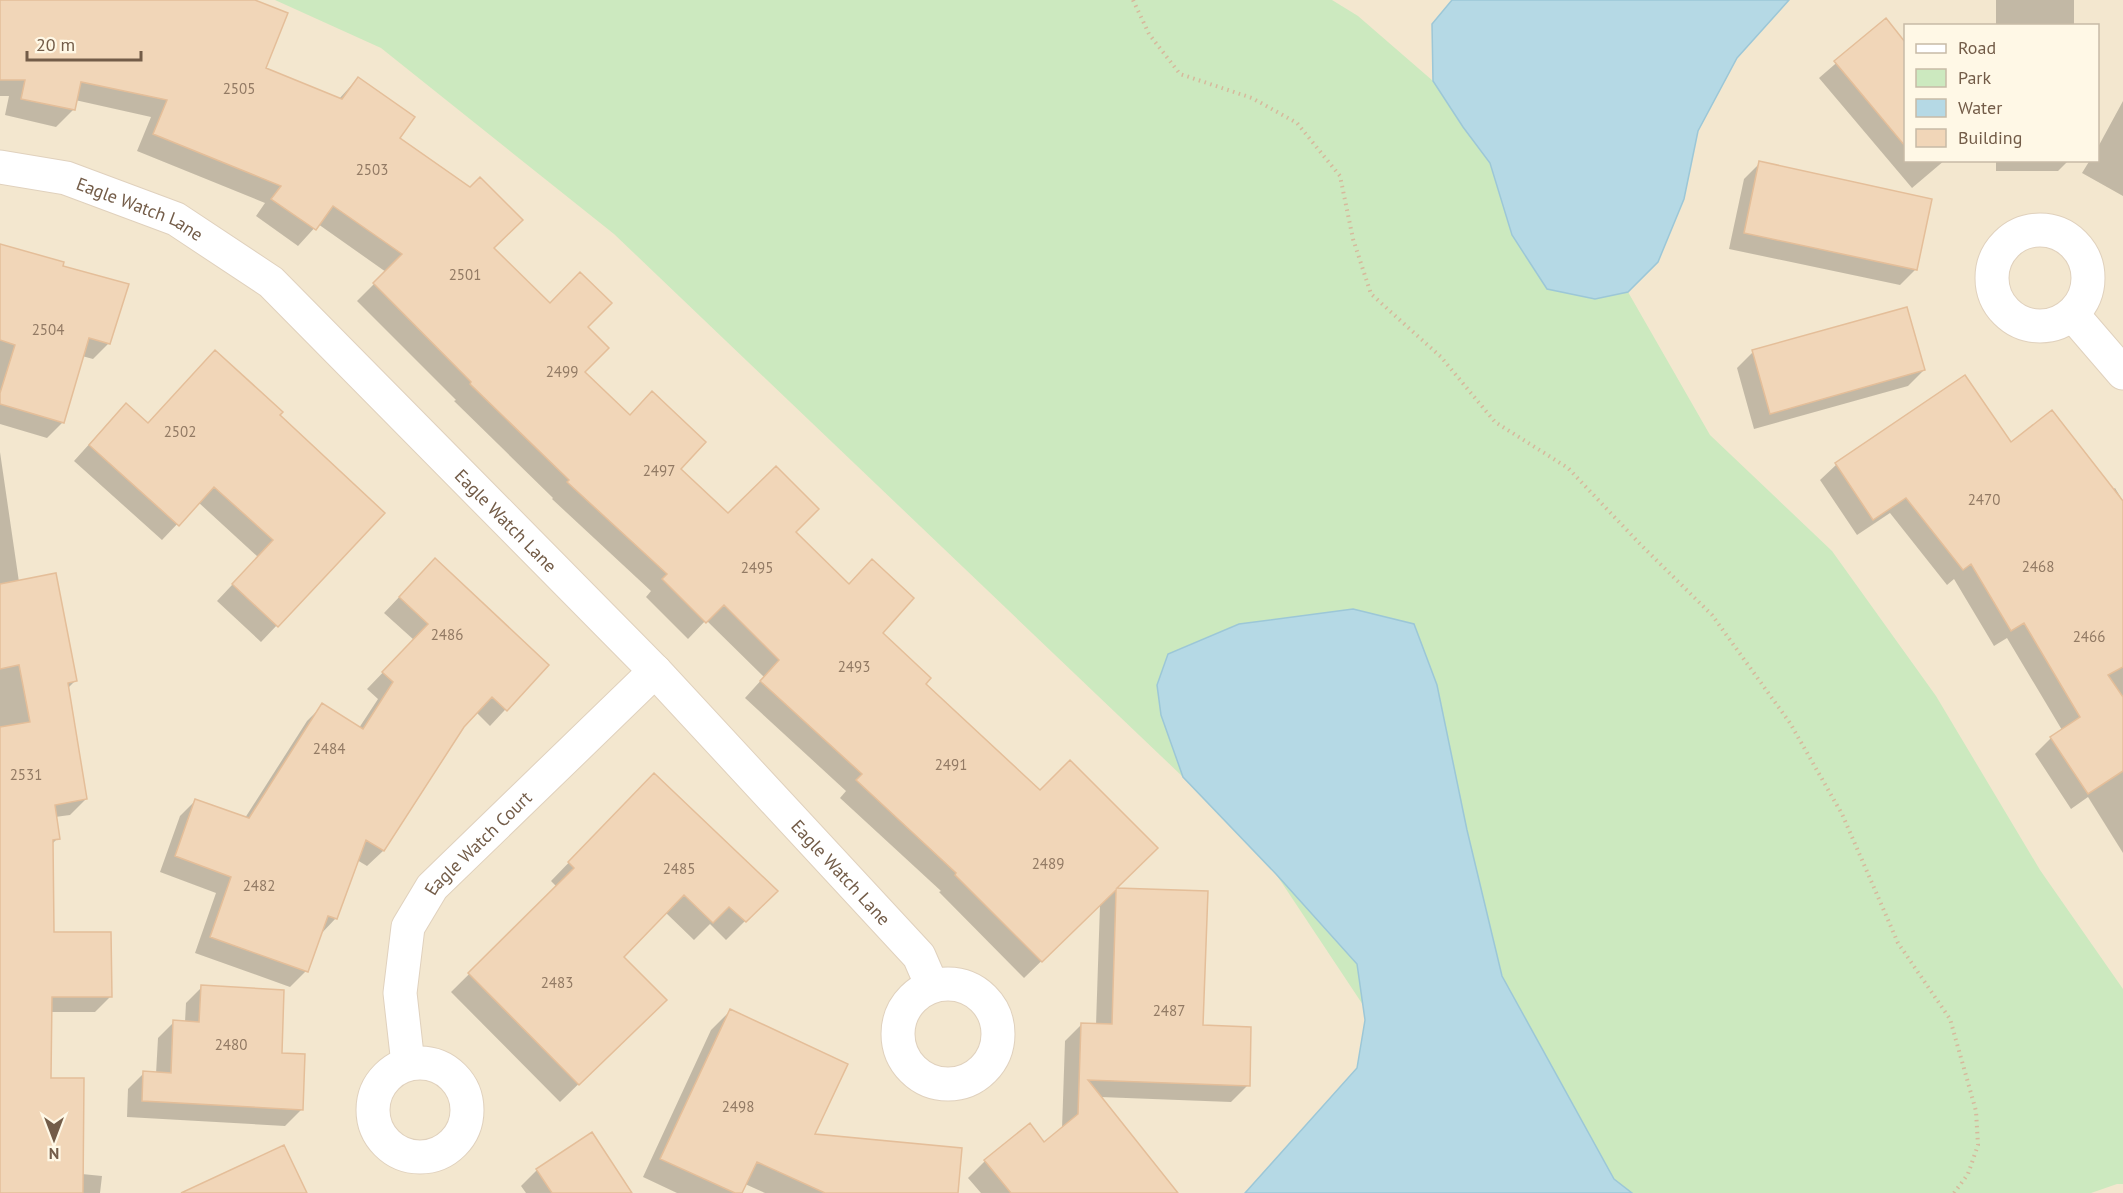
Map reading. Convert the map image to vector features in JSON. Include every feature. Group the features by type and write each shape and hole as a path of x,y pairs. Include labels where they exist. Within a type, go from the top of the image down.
{"street":[{"name":"Eagle Watch Lane","path":"0,168 66,178 176,219 271,282 655,671 919,956 932,987"},
{"path":"2073,315 2123,373"},
{"name":"Eagle Watch Court","path":"408,1064 400,993 408,927 432,887 655,671"}],"path":[{"path":"1133,0 1149,34 1180,74 1252,99 1297,123 1340,176 1353,238 1371,294 1441,357 1494,422 1568,468 1712,615 1791,723 1842,814 1898,943 1950,1019 1976,1112 1978,1145 1968,1174 1954,1193"}],"shaded area":[{"path":"0,0 2123,0 2123,1193 0,1193"}],"green space":[{"path":"275,0 1332,0 1358,16 1433,81 1490,163 1512,235 1595,299 1628,292 1710,435 1832,551 1936,696 2040,870 2123,989 2123,1184 2091,1193 1488,1193 1276,874 1183,777 614,234 381,48"}],"water":[{"path":"1452,0 1789,0 1737,58 1698,131 1684,199 1658,262 1628,292 1595,299 1547,289 1512,235 1490,163 1433,81 1432,24"},
{"path":"1353,609 1414,624 1437,685 1467,830 1502,976 1614,1179 1632,1193 1245,1193 1357,1068 1365,1020 1357,964 1276,874 1183,777 1161,715 1157,685 1168,654 1239,624"}],"building":[{"path":"0,0 255,0 288,13 266,68 342,99 358,77 415,117 400,138 470,187 480,177 523,220 494,248 550,303 580,272 612,303 588,327 609,348 585,372 630,415 652,391 706,442 681,469 728,513 776,466 819,509 796,532 849,584 872,559 914,598 883,633 931,678 926,684 1040,790 1070,760 1158,848 1117,888 1208,891 1203,1025 1251,1027 1250,1086 1088,1080 1178,1193 1011,1193 984,1160 1030,1123 1044,1142 1078,1114 1081,1023 1112,1024 1116,890 1042,962 955,875 956,873 856,780 862,774 760,681 779,660 724,605 706,623 662,579 667,574 567,482 569,480 470,384 471,382 373,283 402,254 333,206 316,230 271,199 281,186 153,134 167,100 81,82 75,110 21,99 25,80 0,80"},
{"path":"1886,18 1904,41 1904,145 1834,61"},
{"path":"1759,161 1932,199 1917,270 1744,233"},
{"path":"0,244 64,262 63,266 129,284 110,344 89,338 64,423 0,404 0,393 15,345 0,340"},
{"path":"1907,307 1925,370 1770,414 1752,350"},
{"path":"215,350 283,412 280,415 385,513 278,627 232,584 273,540 214,487 179,526 89,445 126,403 148,423"},
{"path":"1965,375 2011,442 2052,410 2123,501 2123,667 2108,675 2123,697 2123,771 2088,794 2050,737 2080,717 2024,623 2011,631 1971,564 1963,570 1906,498 1873,520 1835,463"},
{"path":"435,558 549,665 507,711 492,697 464,727 384,851 366,840 337,919 328,916 308,972 210,937 231,877 175,856 195,799 249,818 322,703 363,729 393,682 382,672 428,624 399,597"},
{"path":"56,573 77,681 68,683 87,799 55,805 60,839 53,840 54,932 111,932 112,997 52,997 51,1078 84,1078 83,1193 0,1193 0,727 30,722 19,665 0,669 0,584"},
{"path":"654,773 778,891 746,922 729,907 713,923 684,895 624,957 667,1000 579,1085 468,973 574,868 568,862"},
{"path":"201,985 284,990 282,1053 305,1054 303,1110 142,1101 143,1071 171,1073 173,1020 199,1022"},
{"path":"730,1009 848,1064 815,1134 962,1148 958,1193 825,1193 757,1162 742,1193 735,1193 660,1159"},
{"path":"592,1132 632,1193 552,1193 536,1169"},
{"path":"284,1145 307,1193 181,1193"}]}
